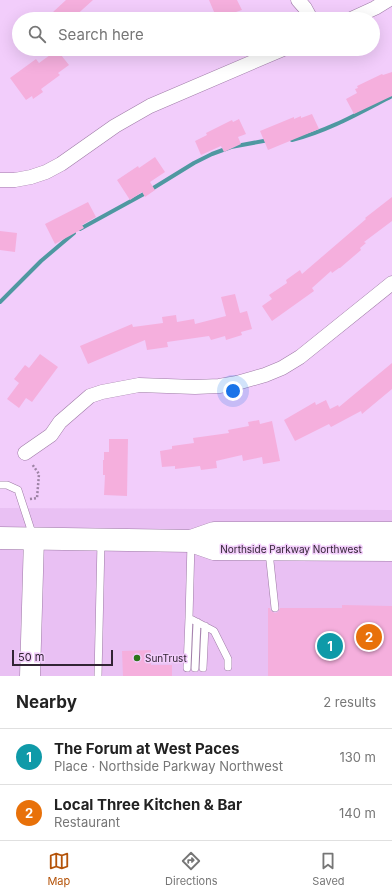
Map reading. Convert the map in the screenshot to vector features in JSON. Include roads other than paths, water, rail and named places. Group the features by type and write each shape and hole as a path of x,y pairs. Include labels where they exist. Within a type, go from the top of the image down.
{"main road":[{"name":"Northside Parkway Northwest","path":"191,541 214,533 392,533"},
{"name":"Northside Parkway Northwest","path":"0,538 191,541 214,549 392,550"},
{"path":"30,676 34,538"}],"street":[{"path":"298,0 307,12"},
{"path":"366,12 388,0"},
{"path":"0,180 15,180 46,172 61,164 115,126 150,106 267,56"},
{"path":"26,453 51,435 60,422 90,396 102,392 139,385 195,388 219,386 237,383 265,375 282,368 300,357 392,283"}],"lane":[{"path":"0,485 7,485 18,490 34,538"},
{"path":"98,676 102,539"},
{"path":"187,668 191,541"},
{"path":"269,550 275,608"},
{"path":"189,618 214,631 228,659 228,667"},
{"path":"195,668 197,622"},
{"path":"206,668 207,628"}],"waterway":[{"path":"292,140 331,127 392,96"},
{"path":"80,229 212,154 231,147 269,140"},
{"path":"0,302 41,261 74,233"}],"place":[{"name":"Local Three Kitchen & Bar","path":"369,637"},
{"name":"The Forum at West Paces","path":"330,646"},
{"name":"SunTrust","path":"137,658"}]}
